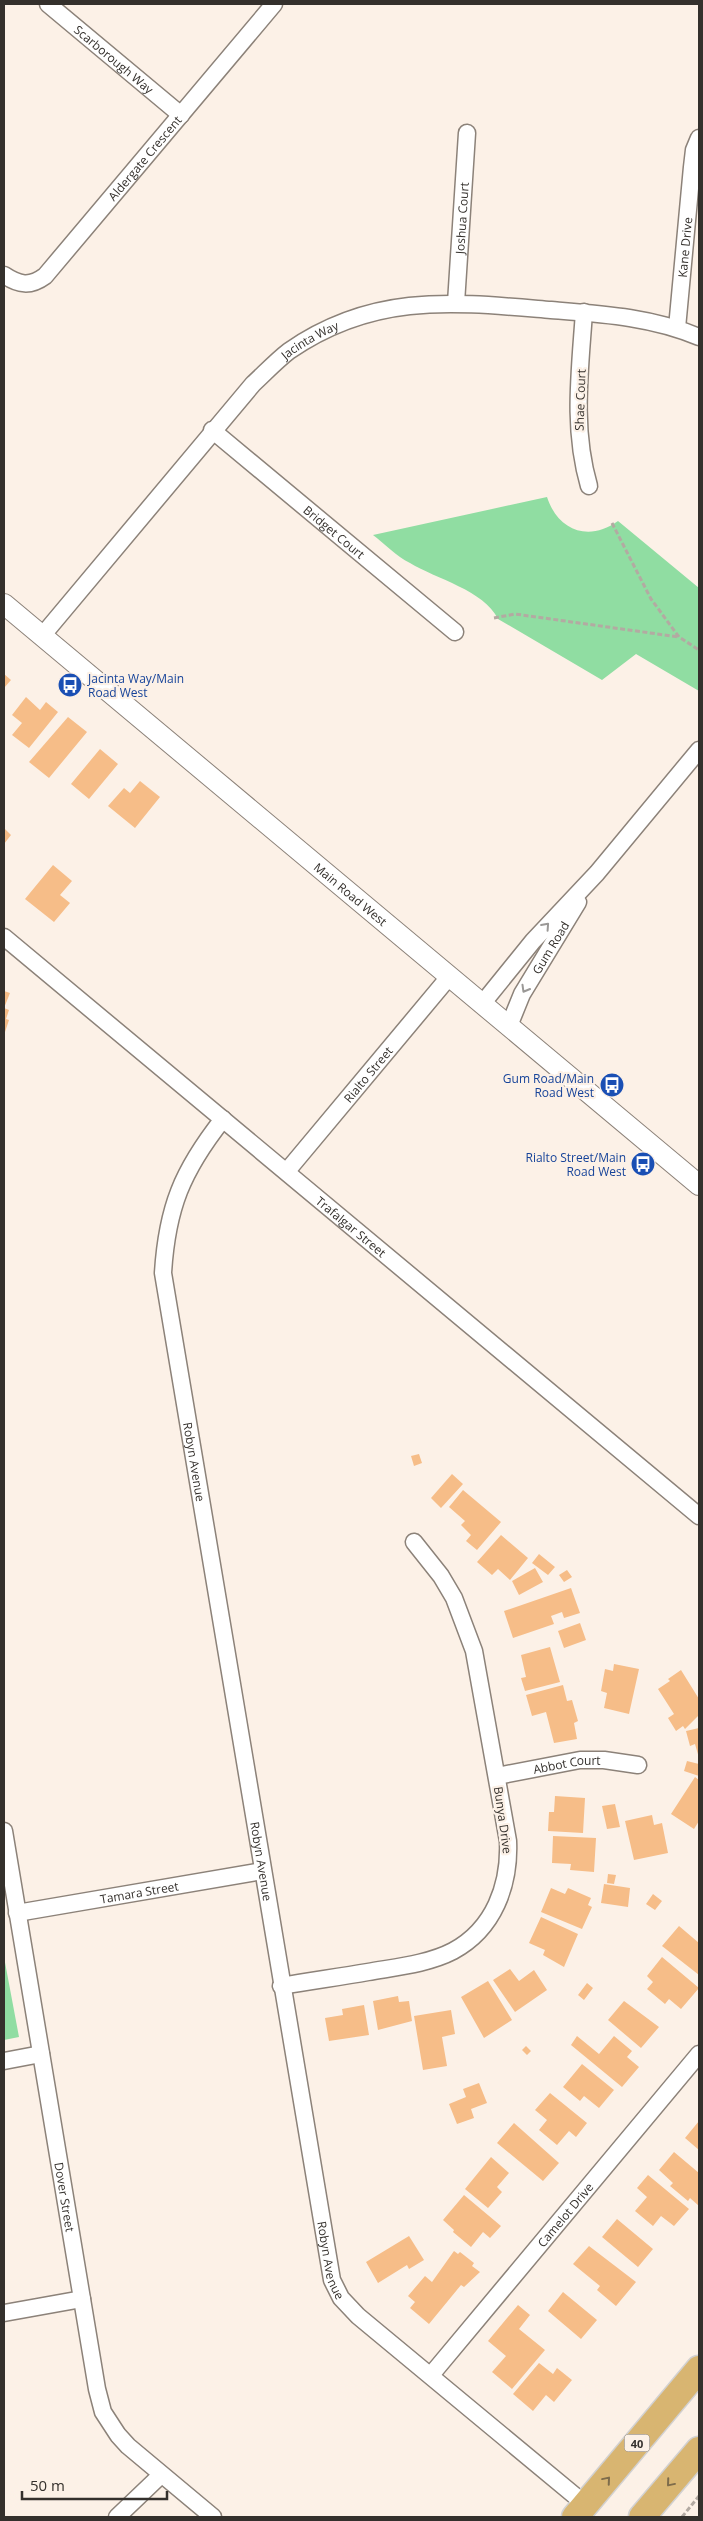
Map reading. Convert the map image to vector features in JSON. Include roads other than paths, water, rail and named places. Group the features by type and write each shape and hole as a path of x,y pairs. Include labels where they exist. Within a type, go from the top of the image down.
{"main road":[{"name":"40","path":"580,2511 699,2369"},
{"path":"642,2517 699,2450"}],"street":[{"name":"Scarborough Way","path":"48,4 181,115"},
{"name":"Aldergate Crescent","path":"4,275 27,285 36,283 45,276 274,4"},
{"name":"Joshua Court","path":"456,303 467,133"},
{"name":"Kane Drive","path":"677,328 692,167 694,150 699,138"},
{"name":"Jacinta Way","path":"42,636 252,384 288,352 325,330 361,316 395,307 428,303 456,303 584,312 644,320 677,328 699,337"},
{"name":"Shae Court","path":"584,312 578,409 581,458 589,486"},
{"name":"Bridget Court","path":"212,430 455,632"},
{"name":"Main Road West","path":"4,604 699,1185"},
{"name":"Gum Road","path":"482,1004 533,942 597,873 699,750"},
{"name":"Gum Road","path":"508,1026 522,994 597,873"},
{"name":"Trafalgar Street","path":"4,937 699,1516"},
{"name":"Rialto Street","path":"287,1172 449,977"},
{"name":"Robyn Avenue","path":"223,1119 202,1146 177,1194 168,1222 164,1273 281,1986 332,2280 341,2298 358,2316 431,2375 580,2511"},
{"name":"Bunya Drive","path":"281,1986 399,1967 432,1959 453,1951 470,1940 496,1907 504,1888 509,1866 508,1841 474,1651 466,1624 441,1576 414,1542"},
{"name":"Abbot Court","path":"497,1776 580,1760 604,1760 638,1765"},
{"name":"Dover Street","path":"4,1831 82,2299 103,2412 118,2435 161,2475 213,2517"},
{"name":"Tamara Street","path":"17,1913 262,1871"},
{"path":"4,2061 41,2054"},
{"name":"Camelot Drive","path":"431,2375 699,2054"},
{"path":"4,2313 82,2299"},
{"path":"117,2517 161,2475"}],"place":[{"name":"Jacinta Way/Main Road West","path":"70,685"},
{"name":"Gum Road/Main Road West","path":"612,1085"},
{"name":"Rialto Street/Main Road West","path":"643,1164"}]}
